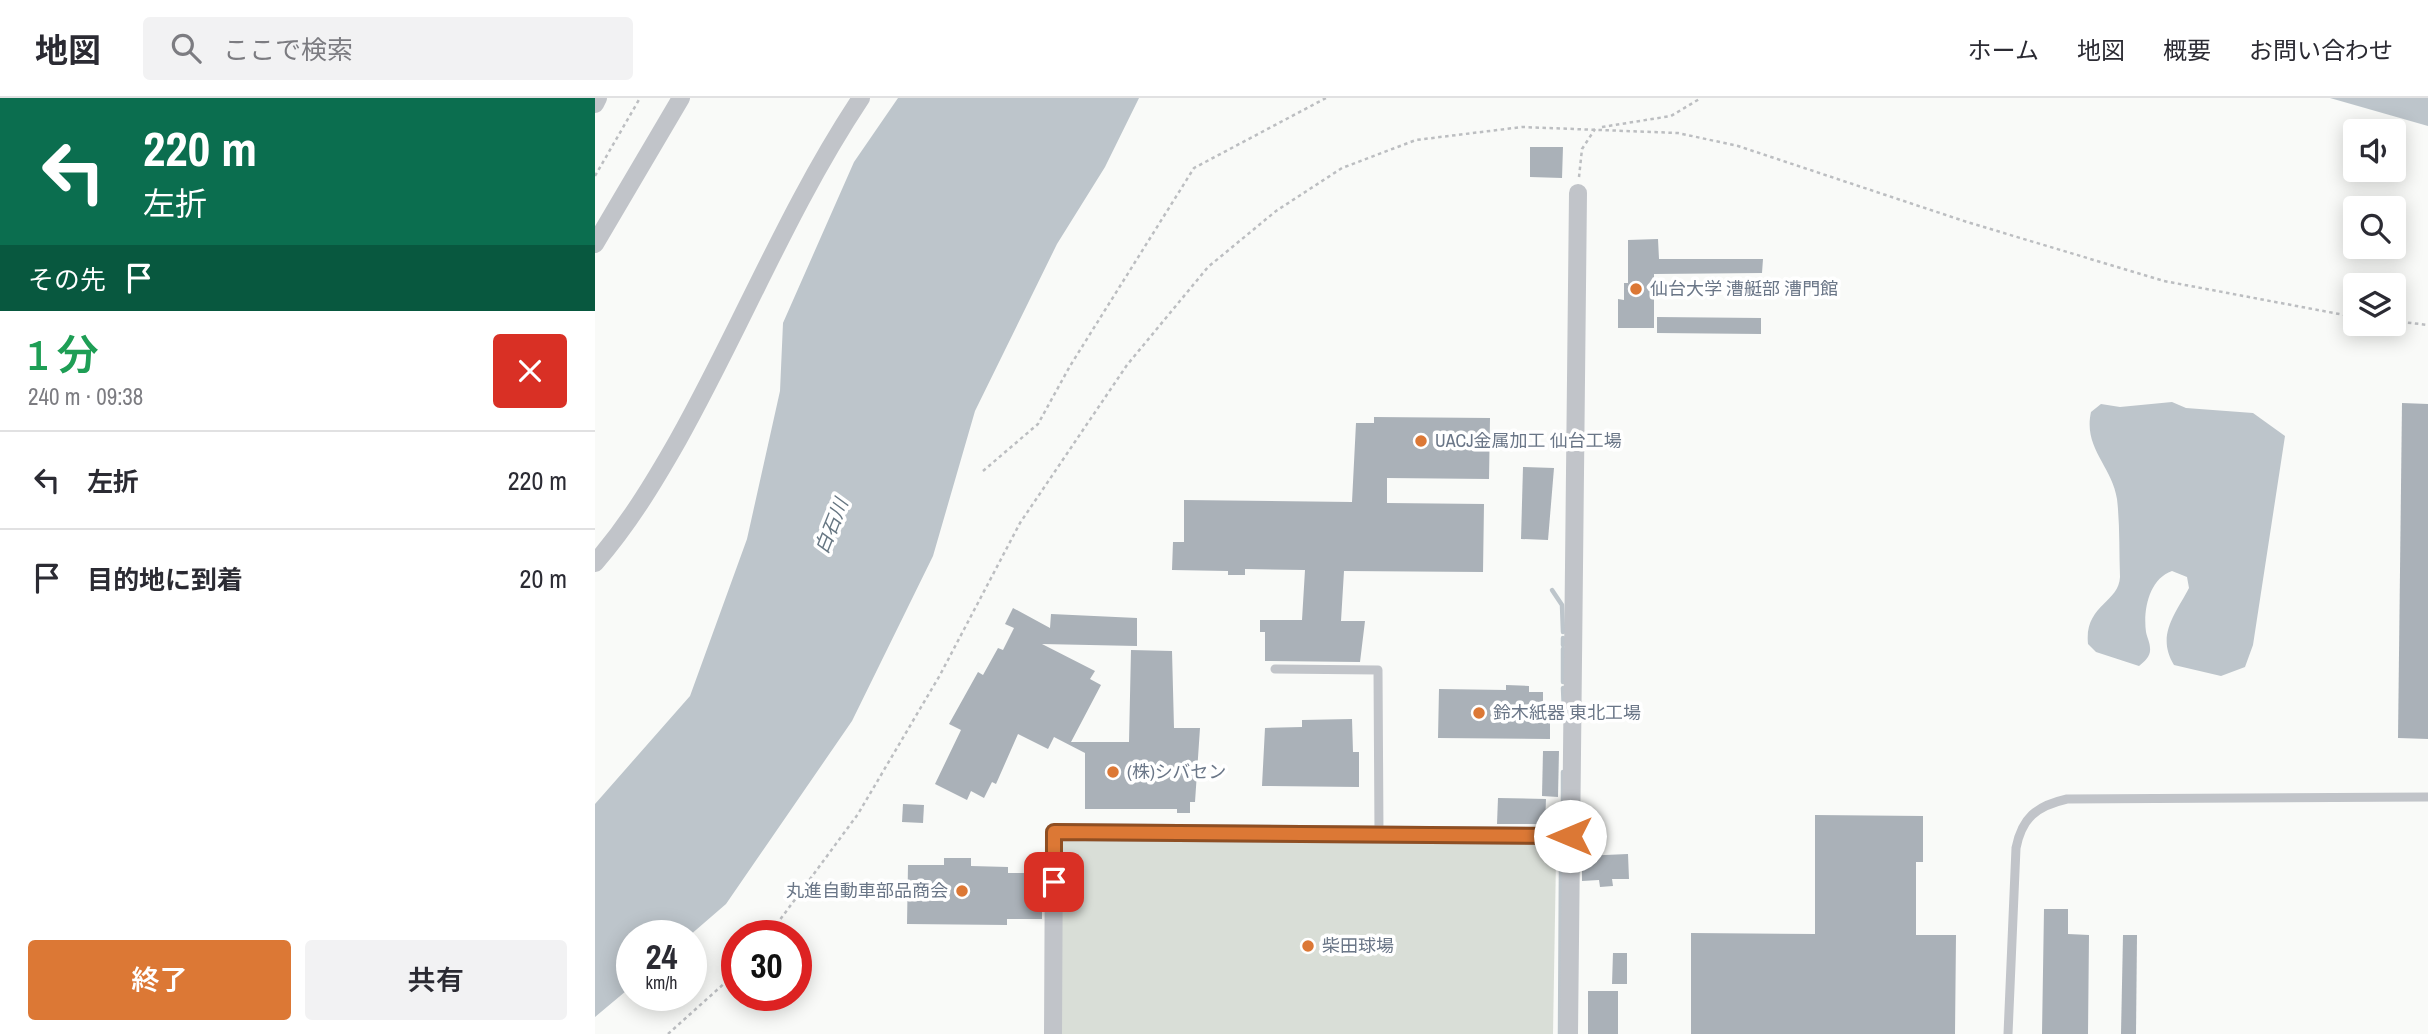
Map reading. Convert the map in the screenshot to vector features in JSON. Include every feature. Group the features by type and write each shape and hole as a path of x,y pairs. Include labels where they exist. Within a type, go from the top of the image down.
{"street":[{"path":"595,104 598,98"},
{"path":"595,244 681,98"},
{"path":"595,563 626,528 659,473 700,400 823,160 861,98"},
{"path":"1569,1034 1570,836 1576,628 1578,193"},
{"path":"1053,1034 1054,832 1570,836"}],"lane":[{"path":"1275,669 1378,670 1379,834"},
{"path":"2008,1034 2016,848 2020,829 2032,813 2046,804 2067,799 2428,797"}],"path":[{"path":"595,176 640,98"},
{"path":"983,471 1038,424 1070,366 1194,168 1326,98"},
{"path":"1578,193 1582,149 1595,129 1671,116 1701,98"},
{"path":"780,920 858,814 940,675 1027,512 1128,365 1208,267 1276,211 1342,168 1416,140 1522,127 1678,134 1738,146 1967,222 2164,281 2343,315"},
{"path":"2406,322 2428,325"},
{"path":"668,1034 721,986"}],"shaded area":[{"name":"柴田球場","path":"1061,837 1546,843 1556,859 1553,1034 1061,1034"}],"water":[{"name":"白石川","path":"898,98 1139,98 1105,167 1057,244 975,411 933,556 852,721 726,904 707,920 616,920 616,999 595,1017 595,804 690,696 747,539 780,391 783,323 854,162"},
{"path":"2330,98 2428,98 2428,126"},
{"path":"2172,402 2186,408 2253,413 2285,436 2253,645 2245,667 2221,676 2174,665 2169,654 2167,635 2173,616 2189,588 2187,577 2172,571 2158,581 2149,596 2145,623 2150,651 2139,666 2096,652 2088,644 2091,621 2114,593 2120,577 2117,499 2110,477 2094,447 2090,425 2091,412 2101,404 2120,407"}],"building":[{"path":"1530,147 1563,147 1562,178 1530,177"},
{"path":"1658,239 1659,259 1763,259 1762,273 1654,274 1654,328 1618,328 1618,299 1624,300 1624,283 1628,283 1628,240"},
{"path":"1657,317 1761,318 1761,334 1657,333"},
{"path":"2402,403 2428,404 2428,739 2398,738"},
{"path":"1374,417 1490,418 1489,479 1387,478 1387,503 1484,504 1483,572 1344,571 1341,621 1365,621 1360,662 1265,661 1265,632 1260,632 1260,620 1302,620 1305,570 1245,569 1245,575 1228,575 1228,571 1172,570 1173,542 1184,542 1184,500 1352,502 1356,423 1374,423"},
{"path":"1523,467 1554,468 1548,540 1521,539"},
{"path":"1013,608 1050,628 1051,614 1137,618 1137,646 1042,644 1095,671 1090,679 1101,685 1071,742 1129,742 1131,650 1172,651 1174,728 1200,728 1195,802 1190,802 1190,813 1177,813 1177,809 1085,809 1085,753 1054,737 1048,749 1018,734 996,784 992,782 984,798 971,791 967,800 935,784 961,730 949,724 978,672 983,675 998,648 1003,650 1014,628 1005,624"},
{"path":"1506,685 1529,686 1529,692 1543,692 1543,705 1550,705 1550,739 1438,738 1439,689 1506,690"},
{"path":"1352,719 1353,752 1359,752 1359,787 1262,786 1265,728 1302,727 1302,720"},
{"path":"1543,751 1559,751 1558,797 1542,796"},
{"path":"1498,798 1546,799 1545,824 1497,824"},
{"path":"903,804 924,805 923,823 902,822"},
{"path":"1815,815 1923,816 1923,862 1916,862 1916,935 1956,935 1955,1034 1691,1034 1691,933 1815,934"},
{"path":"1628,854 1629,879 1612,879 1613,886 1600,887 1599,880 1582,881 1582,856"},
{"path":"944,858 971,858 971,866 1008,867 1008,873 1042,873 1042,919 1007,919 1007,925 907,924 908,865 944,865"},
{"path":"2044,909 2068,909 2068,934 2089,935 2088,1034 2042,1034"},
{"path":"2123,935 2137,935 2136,1034 2121,1034"},
{"path":"1613,953 1627,953 1627,984 1612,984"},
{"path":"1588,991 1618,991 1618,1034 1588,1034"}],"waterway":[{"path":"1552,590 1562,605 1563,632"},
{"path":"1563,638 1563,645"},
{"path":"1563,649 1563,682"},
{"path":"1563,688 1564,711"},
{"path":"1563,772 1563,817"},
{"path":"1560,1034 1561,864"}],"place":[{"name":"仙台大学 漕艇部 漕門館","path":"1636,289"},
{"name":"UACJ金属加工 仙台工場","path":"1421,441"},
{"name":"鈴木紙器 東北工場","path":"1479,713"},
{"name":"(株)シバセン","path":"1113,772"},
{"name":"丸進自動車部品商会","path":"962,891"},
{"name":"柴田球場","path":"1308,946"}],"route":[{"path":"1054,882 1054,832 1570,836"}]}
